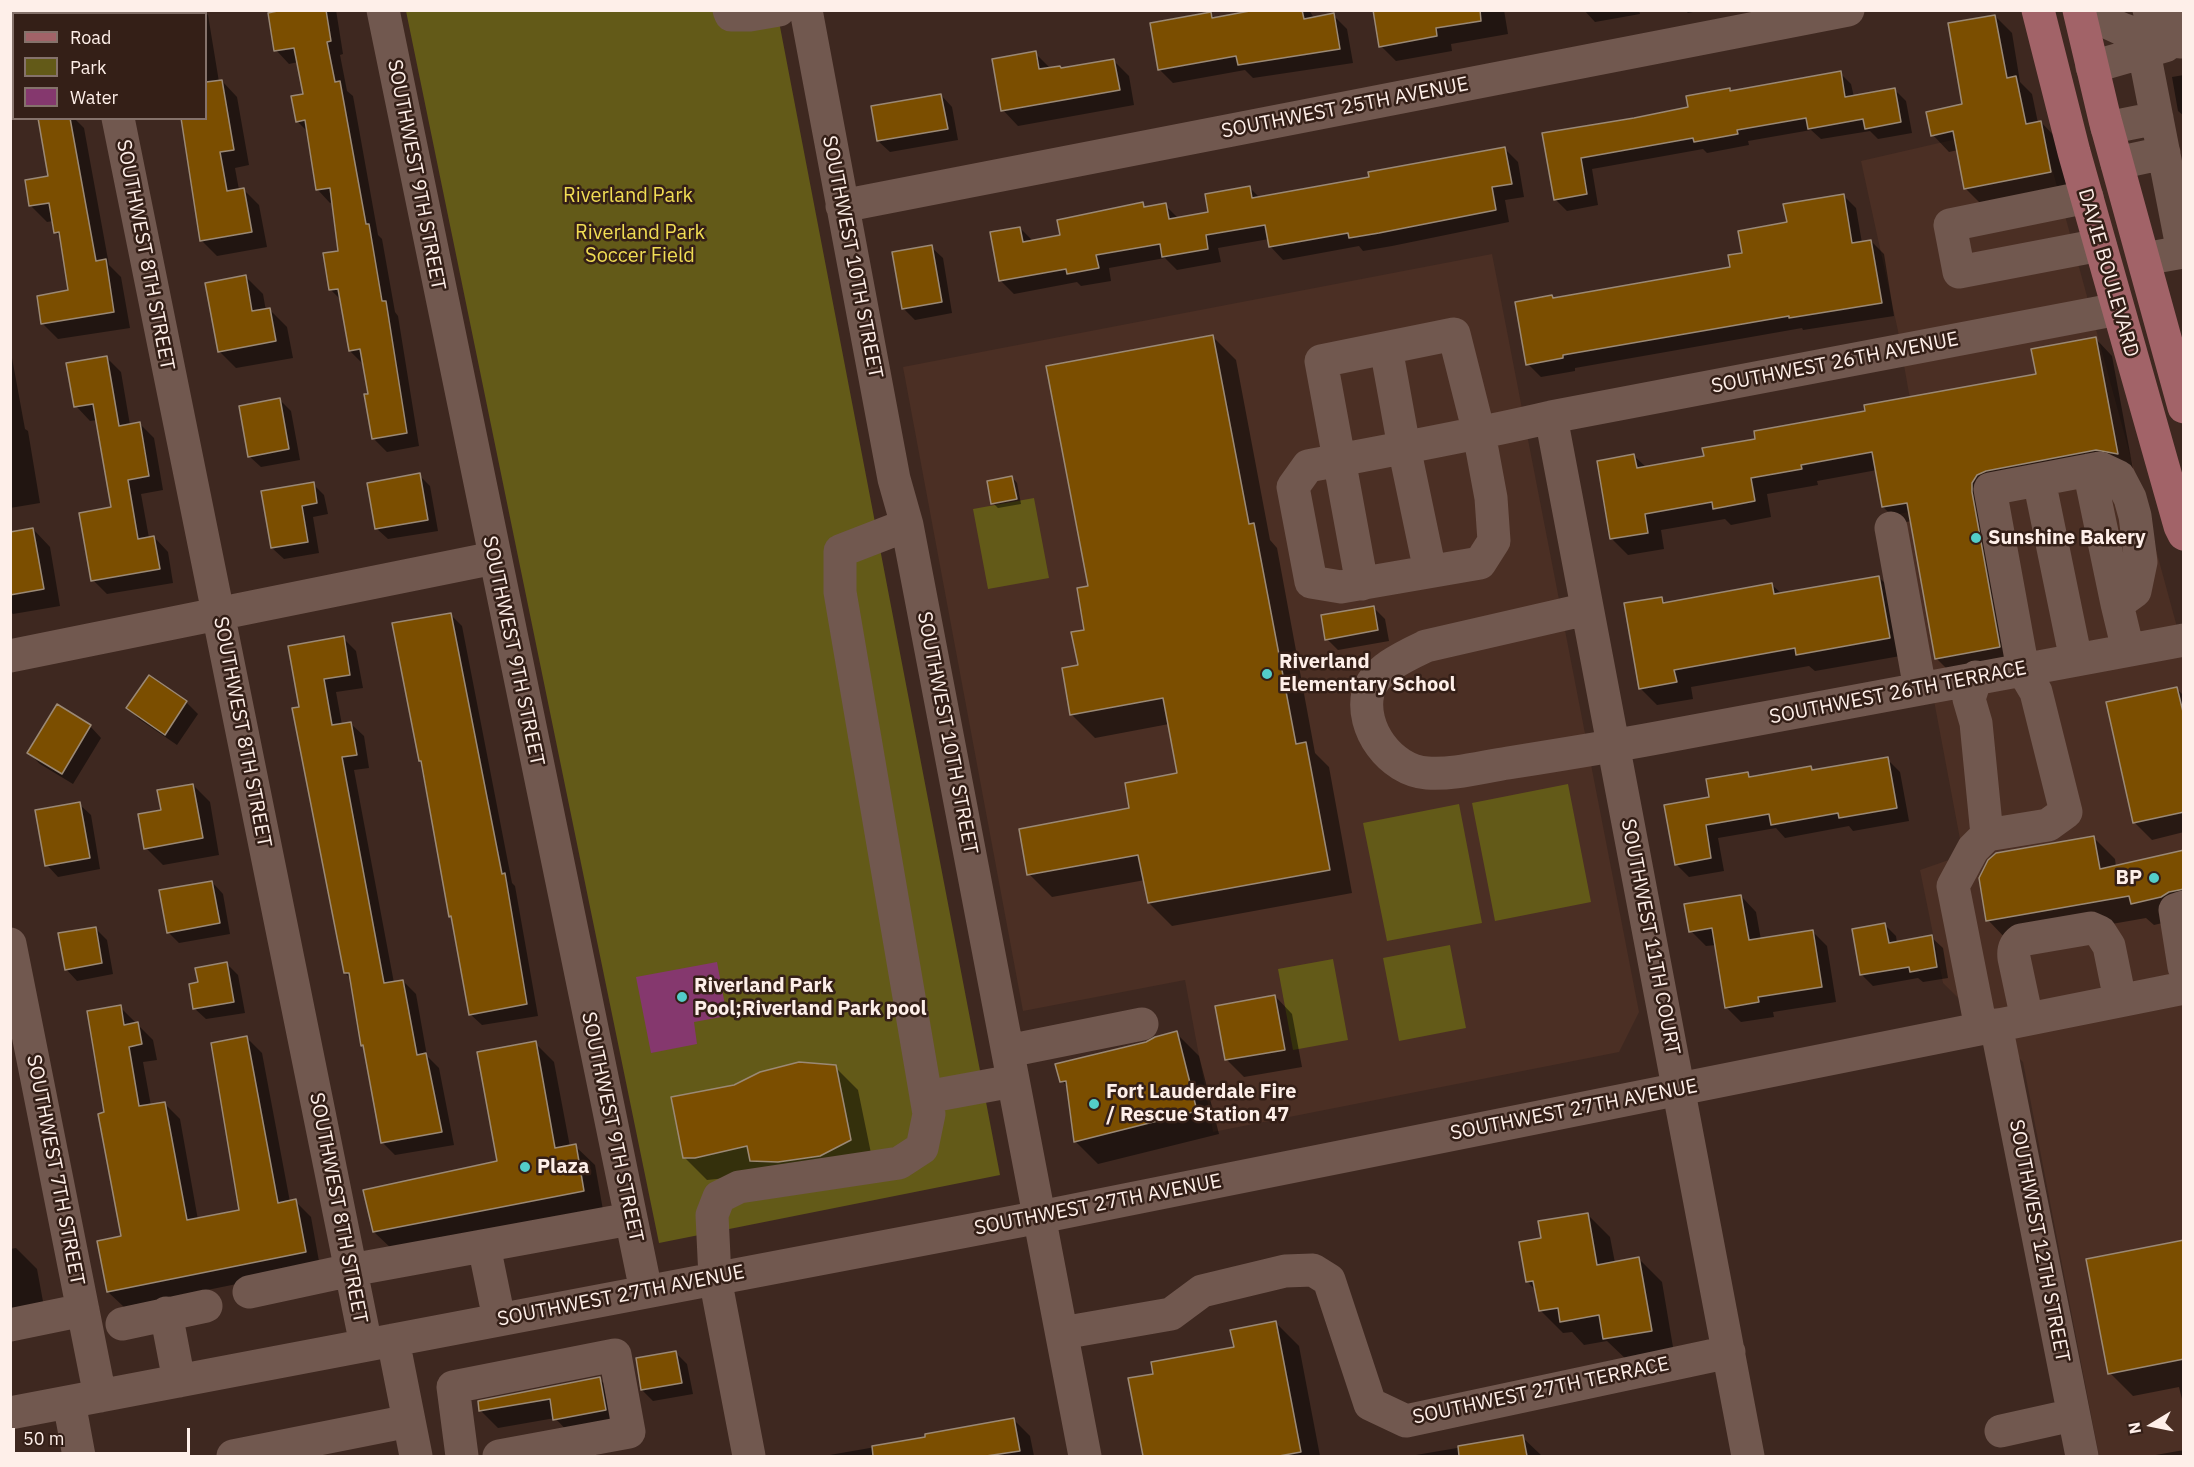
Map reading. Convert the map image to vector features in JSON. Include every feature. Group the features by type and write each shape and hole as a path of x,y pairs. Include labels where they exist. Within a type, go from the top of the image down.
{"main road":[{"name":"DAVIE BOULEVARD","path":"2038,10 2100,245 2179,521"},
{"path":"2052,10 2069,40 2106,124"},
{"name":"DAVIE BOULEVARD","path":"2079,10 2106,124 2182,398"}],"street":[{"name":"SOUTHWEST 9TH STREET","path":"383,10 646,1291"},
{"path":"729,10 731,15 750,15 779,10"},
{"name":"SOUTHWEST 10TH STREET","path":"806,10 894,478 907,525 1085,1456"},
{"name":"SOUTHWEST 25TH AVENUE","path":"842,206 1848,10"},
{"path":"2090,10 2111,24 2127,31 2182,34"},
{"path":"2149,10 2182,34"},
{"path":"2092,67 2144,52 2182,34"},
{"path":"2144,52 2183,252 2144,260"},
{"path":"2106,124 2157,118"},
{"name":"SOUTHWEST 8TH STREET","path":"118,120 351,1270 409,1421 416,1456"},
{"path":"2117,163 2164,153"},
{"path":"2087,197 1950,225 1959,272 2100,245"},
{"path":"2130,208 2173,199"},
{"name":"SOUTHWEST 26TH AVENUE","path":"1362,584 1341,587 1311,582 1293,487 1308,466 1551,417 2118,309"},
{"path":"1454,334 1479,433 1491,498 1494,541 1480,562 1362,584 1321,361 1454,334"},
{"path":"1386,348 1430,571"},
{"name":"SOUTHWEST 11TH COURT","path":"1551,417 1748,1456"},
{"path":"2002,1024 1969,966 1953,886 1972,849 1987,836 2048,825 2066,813 2036,692 2023,670 1990,489 2100,468 2119,477 2130,498 2135,516 2141,562 2135,591 2117,604"},
{"path":"2089,470 2128,650"},
{"path":"2039,480 2076,660"},
{"path":"2135,516 2179,521"},
{"path":"749,1456 715,1278 712,1215 719,1197 739,1186 899,1163 922,1148 929,1114 840,592 840,551 907,525"},
{"path":"1891,528 1920,689"},
{"path":"10,656 494,558"},
{"name":"SOUTHWEST 26TH TERRACE","path":"1587,609 1426,646 1401,657 1380,674 1368,691 1367,710 1371,732 1383,748 1396,760 1410,768 1425,773 1458,770 1613,747 1976,677 2184,640"},
{"path":"1976,677 1970,699 1976,723 1987,836"},
{"path":"2184,907 2175,910 2184,967"},
{"path":"2002,1024 2014,958 2013,951 2021,940 2091,928 2100,932 2109,946 2120,1000"},
{"name":"SOUTHWEST 7TH STREET","path":"10,944 83,1310 84,1399 79,1456"},
{"path":"1969,966 2014,958"},
{"name":"SOUTHWEST 27TH AVENUE","path":"10,1413 1040,1217 2184,987"},
{"path":"926,1097 1010,1066 1142,1024"},
{"name":"SOUTHWEST 12TH STREET","path":"2002,1024 2082,1456"},
{"path":"249,1292 351,1270 630,1219"},
{"path":"484,1246 499,1319"},
{"name":"SOUTHWEST 27TH TERRACE","path":"1062,1333 1171,1314 1202,1291 1285,1271 1312,1270 1329,1280 1370,1404 1406,1421 1729,1352"},
{"path":"122,1324 206,1306"},
{"path":"10,1325 83,1310"},
{"path":"166,1313 179,1381"},
{"path":"462,1456 453,1387 615,1355 629,1432 499,1456"},
{"path":"2001,1431 2073,1415"},
{"path":"233,1456 337,1446 409,1421"}],"shaded area":[{"path":"2039,120 2183,649 2183,1456 2099,1456 2023,1062 1943,983 1920,870 1963,855 1899,514 1929,507 1898,331 1861,161"},
{"name":"Riverland Elementary School","path":"1492,254 1639,1012 1619,1052 1213,1132 1185,980 1023,1011 903,367"}],"green space":[{"name":"Riverland Park","path":"406,11 777,11 1000,1175 659,1243"},
{"path":"1034,498 1049,578 988,589 973,509"},
{"path":"1568,784 1591,902 1495,921 1472,803"},
{"path":"1459,804 1482,923 1387,941 1363,823"},
{"path":"1450,945 1466,1028 1399,1041 1383,958"},
{"path":"1333,959 1348,1040 1293,1050 1278,969"}],"water":[{"name":"Riverland Park Pool;Riverland Park pool","path":"717,962 727,1016 694,1022 697,1044 651,1053 636,977"}],"building":[{"path":"282,10 326,10 331,41 327,42 335,82 340,81 382,301 386,301 407,433 372,439 364,394 368,394 360,349 349,351 338,289 329,290 323,253 338,251 330,188 316,190 305,120 296,122 291,96 303,94 294,48 274,51 268,13"},
{"path":"1255,10 1302,10 1304,19 1334,13 1340,49 1238,65 1236,56 1158,70 1150,23 1211,12 1212,18"},
{"path":"1373,10 1480,10 1481,21 1436,28 1437,36 1379,47"},
{"path":"1995,15 2007,78 2016,76 2026,124 2041,121 2051,172 1964,189 1953,131 1931,136 1926,112 1962,104 1948,23"},
{"path":"1036,51 1039,69 1060,66 1061,68 1114,59 1120,90 1001,111 992,59"},
{"path":"1841,71 1845,97 1895,88 1901,122 1865,129 1863,119 1808,129 1806,118 1737,130 1738,134 1694,142 1693,138 1581,158 1587,194 1554,200 1542,133 1688,107 1686,96 1730,88 1730,91"},
{"path":"222,80 234,150 220,152 227,191 244,188 252,232 200,241 181,120 207,120 207,82"},
{"path":"941,94 948,129 877,141 871,106"},
{"path":"38,120 70,120 96,261 106,259 114,312 41,324 37,296 68,290 59,232 54,233 49,203 29,206 25,180 48,176"},
{"path":"1505,147 1512,184 1492,187 1496,210 1349,238 1348,233 1269,247 1265,225 1206,235 1208,249 1162,257 1160,244 1096,255 1099,268 1067,274 1066,269 999,281 990,232 1020,227 1023,242 1060,235 1057,220 1143,202 1144,207 1166,203 1169,219 1208,212 1205,194 1250,186 1252,198 1369,177 1368,172"},
{"path":"1844,194 1852,243 1871,240 1882,303 1789,318 1789,316 1563,355 1563,358 1526,365 1515,302 1552,295 1553,298 1730,267 1728,255 1742,253 1738,231 1787,222 1783,204"},
{"path":"932,245 942,302 902,309 892,252"},
{"path":"246,275 252,311 270,308 276,341 218,352 205,283"},
{"path":"1213,335 1249,524 1254,523 1296,744 1306,742 1330,870 1148,903 1138,855 1027,875 1019,829 1129,808 1125,783 1177,773 1163,698 1070,715 1062,668 1078,665 1071,632 1084,630 1077,588 1088,586 1046,366"},
{"path":"2096,337 2118,454 2096,450 1986,471 1977,475 1972,483 2000,647 1935,659 1907,503 1882,507 1872,452 1801,465 1802,469 1751,478 1755,501 1713,509 1712,502 1645,514 1648,533 1610,539 1597,461 1634,454 1637,468 1704,456 1702,448 1755,439 1754,431 1865,411 1864,405 2036,374 2031,349"},
{"path":"107,356 119,426 140,422 149,476 128,480 138,539 154,536 160,569 91,581 79,513 111,507 93,404 74,407 66,363"},
{"path":"280,398 289,449 248,457 239,406"},
{"path":"420,473 428,520 375,529 367,483"},
{"path":"1012,476 1017,499 991,504 987,481"},
{"path":"314,482 317,503 302,506 308,542 271,548 261,491"},
{"path":"33,528 44,589 10,595 10,532"},
{"path":"1879,576 1890,638 1796,655 1795,648 1674,670 1677,682 1639,689 1624,603 1662,597 1663,603 1772,583 1774,594"},
{"path":"1374,606 1378,630 1325,640 1321,615"},
{"path":"451,613 502,874 505,873 527,1004 469,1015 421,761 419,761 392,623"},
{"path":"344,636 350,675 324,679 332,725 351,722 357,755 342,757 384,983 403,980 417,1055 426,1053 442,1132 381,1143 349,973 344,973 292,708 299,707 288,646"},
{"path":"149,675 187,701 165,735 126,708"},
{"path":"2177,687 2184,716 2184,812 2133,823 2106,702"},
{"path":"57,704 91,725 62,774 27,753"},
{"path":"1888,757 1897,808 1839,818 1838,813 1771,825 1769,814 1706,825 1711,858 1675,865 1664,805 1709,797 1706,779 1748,772 1749,777 1811,766 1812,770"},
{"path":"193,784 203,838 144,849 138,814 161,810 157,790"},
{"path":"80,802 90,858 45,866 35,810"},
{"path":"2094,836 2100,869 2184,850 2184,889 2131,904 2129,896 1986,921 1979,878 1988,860 1996,853"},
{"path":"212,881 220,923 167,933 159,890"},
{"path":"1741,895 1749,940 1813,930 1822,987 1758,997 1759,1002 1725,1008 1712,928 1689,932 1684,904"},
{"path":"1885,923 1889,943 1932,935 1937,967 1910,972 1909,967 1860,975 1852,929"},
{"path":"96,927 102,963 65,970 58,933"},
{"path":"227,962 234,1002 193,1009 189,984 198,982 195,968"},
{"path":"1275,995 1285,1050 1225,1060 1215,1006"},
{"path":"121,1005 124,1025 138,1022 142,1044 129,1047 139,1106 165,1102 187,1220 239,1210 211,1043 247,1036 278,1203 296,1199 306,1252 107,1292 97,1241 121,1236 98,1114 104,1112 87,1011"},
{"path":"1177,1031 1197,1111 1074,1142 1066,1081 1060,1082 1055,1064 1146,1042"},
{"path":"536,1041 555,1148 576,1144 584,1191 373,1232 363,1190 497,1161 477,1052"},
{"path":"799,1062 836,1065 851,1140 820,1156 778,1162 750,1161 747,1146 695,1158 683,1158 671,1097 734,1085 760,1072"},
{"path":"1588,1213 1597,1265 1639,1257 1652,1331 1603,1339 1599,1315 1560,1322 1558,1308 1539,1311 1533,1281 1526,1282 1519,1242 1541,1238 1538,1221"},
{"path":"2184,1240 2184,1359 2108,1374 2086,1259"},
{"path":"1276,1321 1301,1452 1279,1456 1143,1456 1128,1378 1153,1374 1151,1362 1234,1347 1230,1330"},
{"path":"676,1351 682,1383 641,1390 636,1358"},
{"path":"600,1377 606,1410 553,1420 550,1399 479,1411 478,1401"},
{"path":"1014,1418 1020,1451 986,1456 873,1456 872,1446"},
{"path":"1523,1435 1527,1456 1459,1456 1458,1446"}],"place":[{"name":"Sunshine Bakery","path":"1976,538"},
{"name":"Riverland Elementary School","path":"1267,674"},
{"name":"BP","path":"2154,878"},
{"name":"Riverland Park Pool;Riverland Park pool","path":"682,997"},
{"name":"Fort Lauderdale Fire / Rescue Station 47","path":"1094,1104"},
{"name":"Plaza","path":"525,1167"}],"park label":[{"name":"Riverland Park Soccer Field","path":"640,244"}]}
